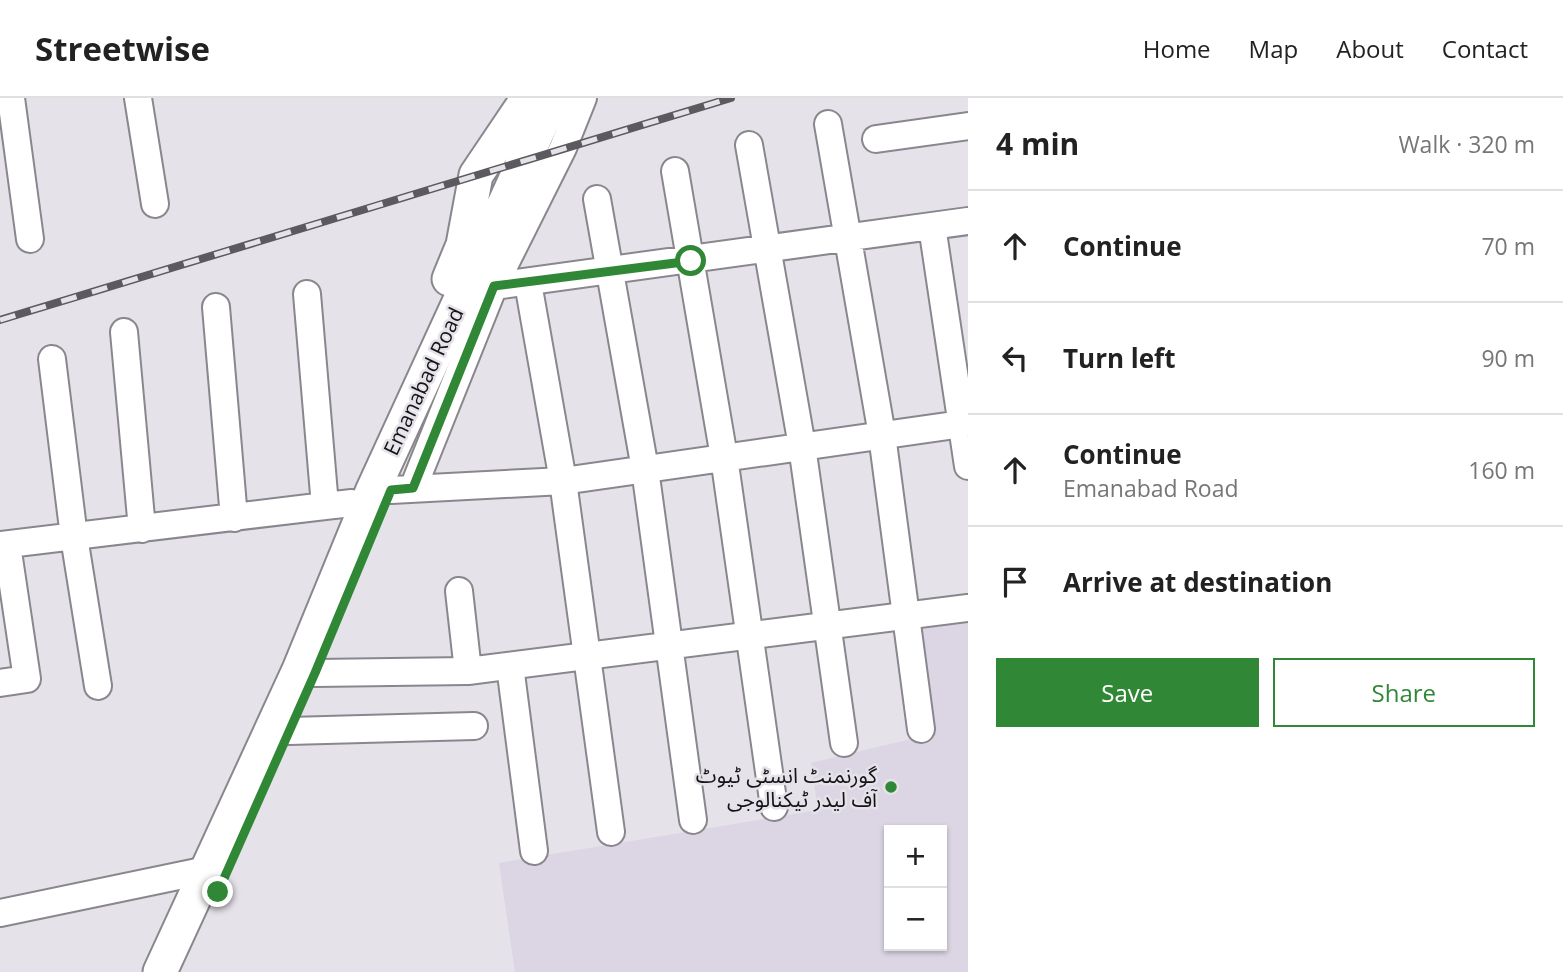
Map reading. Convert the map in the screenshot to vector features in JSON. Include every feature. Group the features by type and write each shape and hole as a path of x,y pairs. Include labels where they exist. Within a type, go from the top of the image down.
{"main road":[{"path":"306,674 300,635 338,505 463,244 476,174 528,98"},
{"name":"Emanabad Road","path":"177,972 218,892 289,731 306,674 372,492 553,98"},
{"name":"Emanabad Road","path":"160,972 206,870 402,489 565,98"}],"street":[{"path":"11,98 30,239"},
{"path":"138,98 155,204"},
{"path":"583,98 563,148 494,286 402,489 563,481 965,423"},
{"path":"828,124 851,240 882,435 920,729"},
{"path":"876,139 968,126"},
{"path":"749,145 802,446 844,743"},
{"path":"675,171 724,457 774,807"},
{"path":"597,199 645,469 693,820"},
{"path":"494,286 851,240 968,221"},
{"path":"932,226 965,423 968,466"},
{"path":"528,283 563,481 611,832"},
{"path":"0,683 27,679 4,545 338,505 307,294"},
{"path":"216,307 234,518"},
{"path":"124,332 142,529"},
{"path":"52,359 74,537 98,686"},
{"path":"458,591 468,671"},
{"path":"306,674 468,671 968,607"},
{"path":"510,666 534,851"},
{"path":"289,731 474,726"},
{"path":"0,913 206,870"}],"shaded area":[{"name":"گورنمنٹ انسٹی ٹیوٹ آف لیدر ٹیکنالوجی","path":"968,614 968,972 515,972 499,863 818,810 811,763 932,734 913,622"}],"railway":[{"path":"0,320 731,98"}],"place":[{"name":"گورنمنٹ انسٹی ٹیوٹ آف لیدر ٹیکنالوجی","path":"891,787"}],"route":[{"path":"218,892 315,673 391,490 413,488 494,286 691,261"}]}
